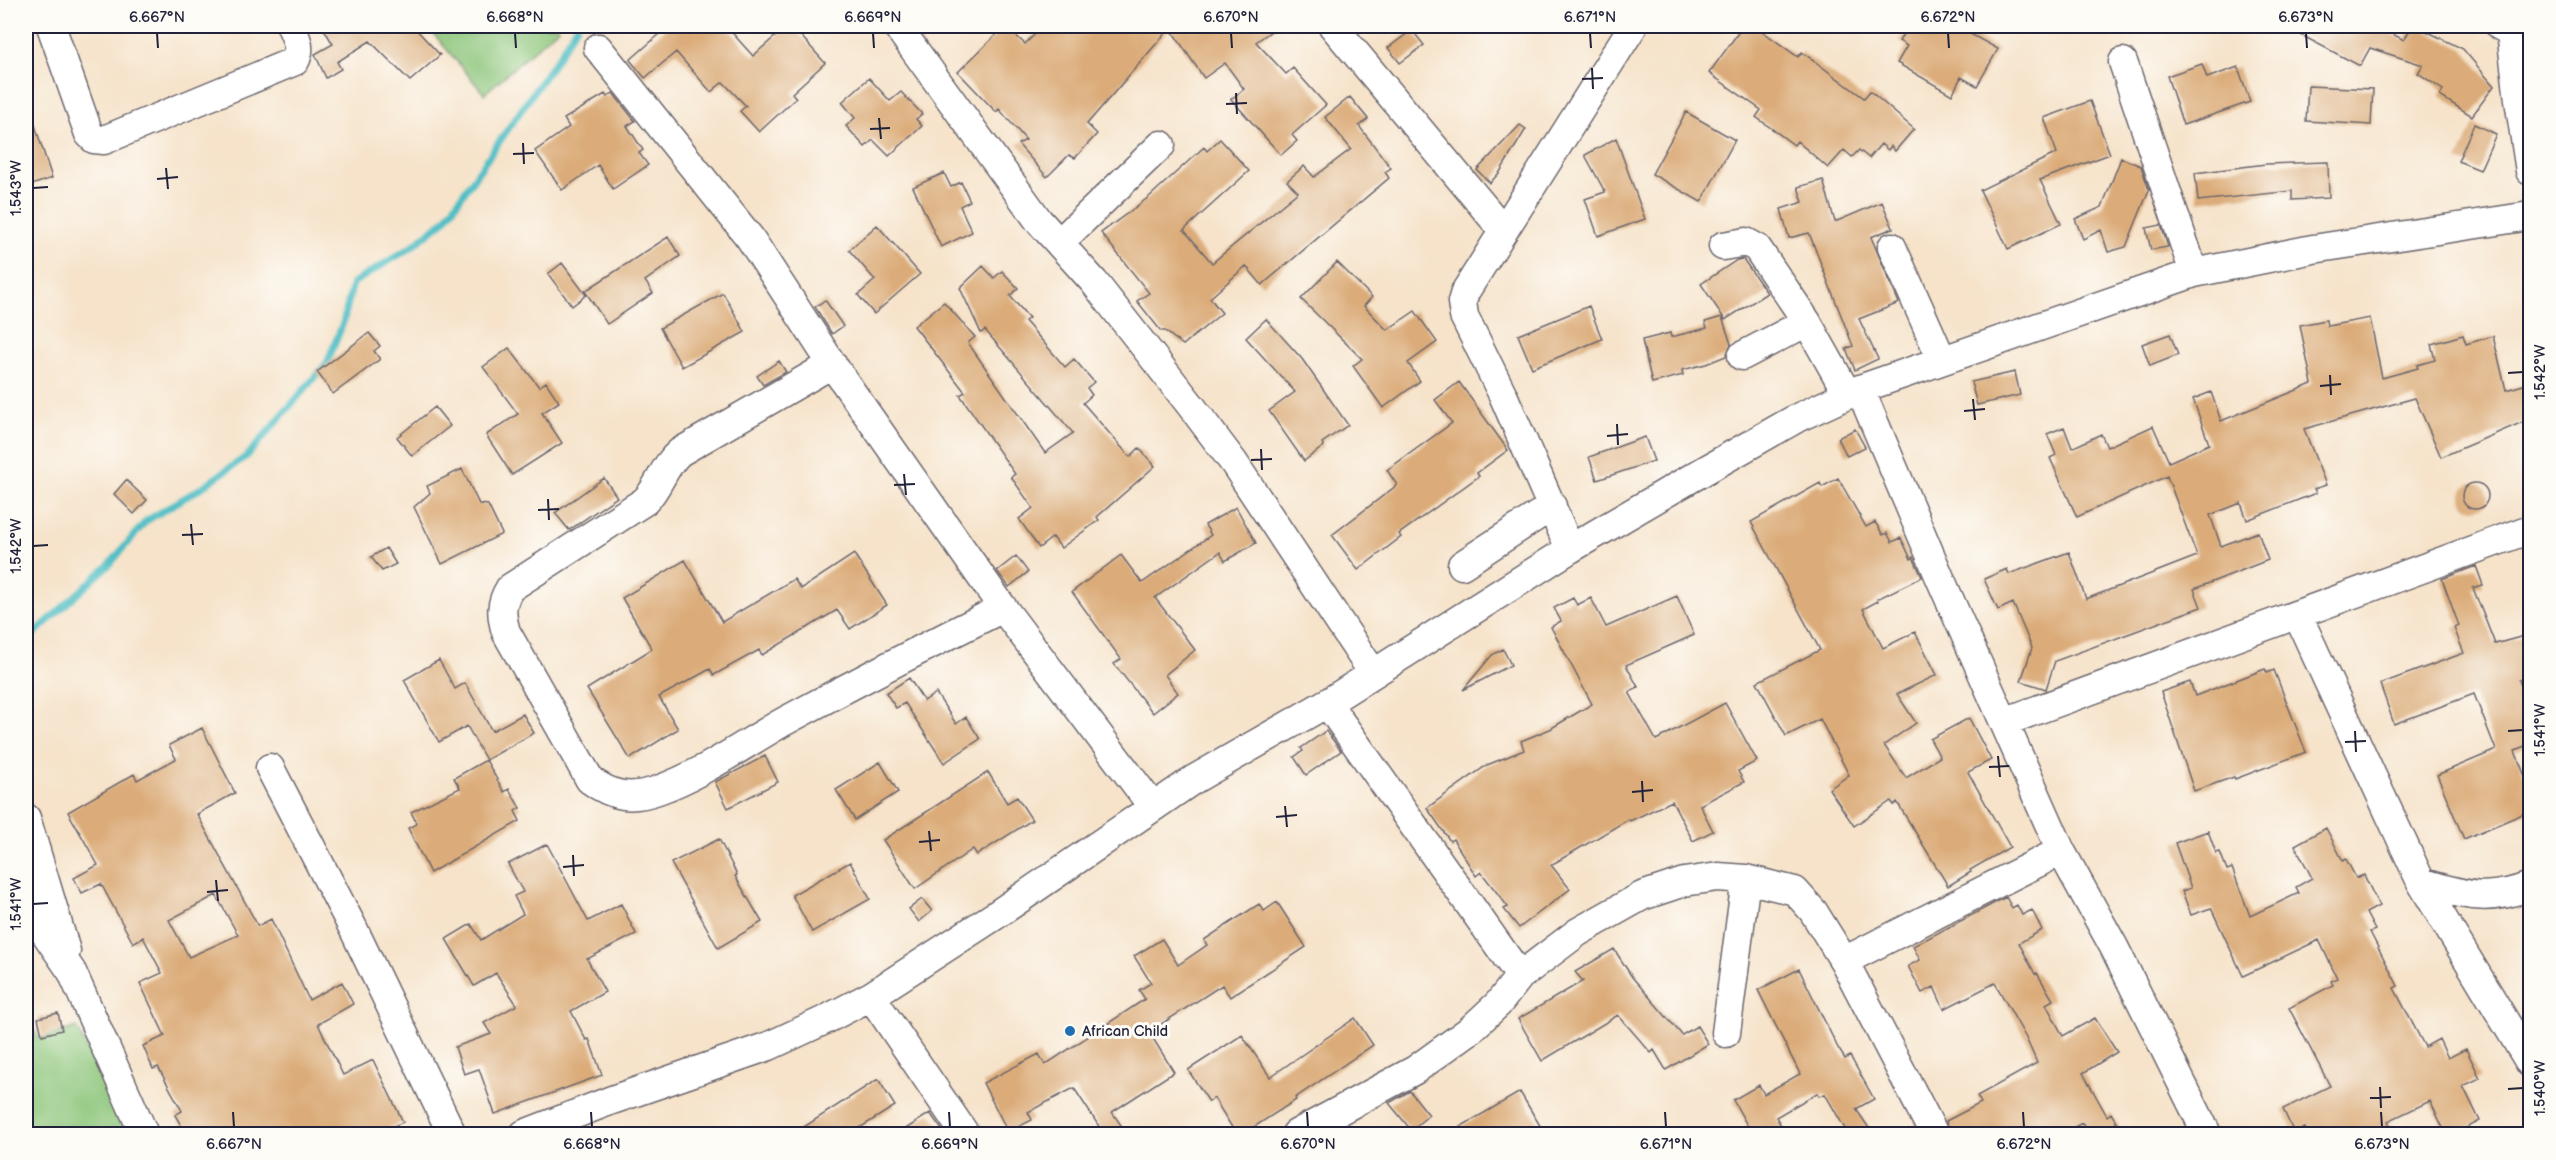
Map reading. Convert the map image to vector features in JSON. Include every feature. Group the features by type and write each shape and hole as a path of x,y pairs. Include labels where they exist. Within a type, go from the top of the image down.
{"street":[{"path":"51,26 89,134 94,139 104,140 296,61 299,54 298,44 291,26"},
{"path":"1333,26 1503,230"},
{"path":"1570,549 1462,309 1465,292 1633,26"},
{"path":"908,30 1009,182 1192,406 1234,463 1373,673"},
{"path":"2514,30 2520,111 2530,171"},
{"path":"598,48 750,238 832,364 1004,608 1153,807"},
{"path":"2123,62 2194,273"},
{"path":"1060,242 1161,145"},
{"path":"524,1134 612,1100 769,1046 871,996 996,915 1036,885 1193,780 1327,703 1570,549 1797,418 1854,392 2194,273 2313,249 2530,216"},
{"path":"1723,246 1746,242 1757,248 1854,392 1940,578 2061,851 2119,957 2207,1134"},
{"path":"1892,247 1942,360"},
{"path":"1742,356 1808,322"},
{"path":"832,364 680,452 669,461 657,486 645,501 510,588 504,598 501,614 506,632 590,780 607,792 624,796 656,791 690,775 785,721 937,641 1004,608"},
{"path":"1462,565 1552,506"},
{"path":"2004,722 2530,529"},
{"path":"2298,616 2421,882 2530,1063"},
{"path":"1327,703 1520,976"},
{"path":"270,768 354,930 452,1134"},
{"path":"26,818 72,972 144,1134"},
{"path":"1844,961 2061,851"},
{"path":"1296,1134 1415,1070 1477,1023 1498,1004 1520,976 1578,932 1642,897 1684,882 1718,877 1746,879 1795,891 1813,911 1844,961 1934,1134"},
{"path":"1726,1034 1746,879"},
{"path":"2421,882 2457,893 2482,897 2506,896 2530,886"},
{"path":"26,905 72,972"},
{"path":"871,996 965,1134"}],"green space":[{"path":"427,26 556,26 559,28 484,94"},
{"path":"77,1027 125,1134 26,1134 26,1032 34,1030 39,1039"}],"building":[{"path":"322,26 413,26 440,55 410,81 370,41 337,62 341,69 326,78 315,54 333,44"},
{"path":"669,26 726,26 753,56 787,26 792,26 825,63 792,93 796,98 759,132 740,111 746,106 723,82 711,92 676,52 645,78 630,60"},
{"path":"1005,26 1025,44 1043,26 1278,26 1256,42 1286,74 1293,68 1326,105 1292,135 1297,141 1281,155 1231,99 1244,89 1225,63 1204,78 1170,28 1087,124 1097,134 1075,158 1069,155 1047,177 1018,144 1026,140 999,109 996,112 958,72"},
{"path":"1743,26 1755,26 1798,57 1802,52 1864,98 1870,91 1914,129 1895,151 1891,146 1888,150 1881,144 1869,158 1859,150 1852,157 1844,150 1828,168 1797,141 1794,145 1756,117 1761,110 1709,73"},
{"path":"1908,26 1956,26 1998,49 1977,86 1961,77 1952,95 1897,63 1907,46 1899,41"},
{"path":"2284,26 2377,26 2404,40 2412,26 2416,26 2463,49 2494,86 2472,116 2440,96 2443,90 2418,73 2423,65 2370,48 2360,66"},
{"path":"1412,30 1424,45 1400,63 1388,48"},
{"path":"2202,64 2207,78 2238,67 2250,102 2183,125 2167,76"},
{"path":"869,78 890,101 901,92 922,114 916,119 922,126 889,156 873,140 865,147 846,126 855,118 842,102"},
{"path":"2308,86 2373,89 2371,125 2306,121"},
{"path":"613,93 635,121 627,126 643,150 639,153 648,165 613,189 598,165 562,190 535,151 569,127 564,119 605,94 607,97"},
{"path":"1350,97 1368,119 1359,126 1391,168 1385,172 1389,178 1262,285 1246,266 1210,298 1222,313 1183,345 1165,331 1161,331 1137,301 1149,293 1101,233 1149,197 1204,147 1207,151 1220,139 1249,171 1184,230 1212,263 1298,192 1287,181 1304,166 1314,177 1351,149 1325,117"},
{"path":"2090,101 2110,154 2040,180 2061,224 2008,249 1980,190 2057,153 2044,118"},
{"path":"26,107 29,107 52,178 26,187"},
{"path":"1686,112 1735,140 1701,202 1652,174"},
{"path":"2474,124 2496,134 2480,170 2458,161"},
{"path":"1520,125 1526,129 1500,172 1490,183 1477,170"},
{"path":"1616,138 1645,219 1598,236 1585,199 1605,192 1585,155"},
{"path":"2121,158 2141,166 2149,190 2126,247 2108,252 2101,230 2083,239 2075,219 2102,207"},
{"path":"2328,162 2329,198 2292,200 2292,191 2198,201 2195,173 2266,164"},
{"path":"944,173 951,187 961,182 970,201 960,206 972,232 941,247 913,187"},
{"path":"1823,180 1835,222 1882,202 1893,228 1871,237 1899,303 1859,319 1878,359 1855,370 1846,349 1853,346 1809,233 1789,238 1781,209 1803,202 1798,187"},
{"path":"877,225 920,274 874,314 858,295 875,280 849,250"},
{"path":"2161,225 2168,247 2151,250 2146,228"},
{"path":"668,237 680,256 645,281 653,293 607,324 585,291"},
{"path":"1743,259 1767,293 1725,320 1701,284 1737,260"},
{"path":"1337,262 1372,297 1364,306 1387,330 1415,311 1437,342 1408,363 1420,381 1383,408 1353,366 1362,359 1301,299"},
{"path":"562,263 586,295 572,306 548,274"},
{"path":"983,266 994,278 1002,271 1018,288 1010,296 1029,318 1025,321 1065,367 1074,359 1094,382 1087,388 1092,395 1083,403 1130,457 1139,448 1155,466 1097,517 1099,520 1061,548 1053,537 1039,548 1019,519 1033,508 1011,477 1015,474 960,395 965,392 914,326 944,302 975,337 968,343 1045,453 1073,433 985,330 981,333 960,288"},
{"path":"723,293 745,332 682,367 660,328"},
{"path":"825,300 843,326 832,334 815,307"},
{"path":"1589,306 1602,339 1532,368 1518,335"},
{"path":"1722,317 1731,344 1726,356 1682,370 1683,375 1652,383 1642,340 1670,333 1671,337 1707,328 1705,322"},
{"path":"2370,318 2382,378 2418,368 2417,365 2435,360 2431,344 2463,335 2466,344 2493,336 2506,390 2530,383 2530,419 2441,457 2415,398 2304,429 2326,485 2314,489 2316,493 2247,520 2241,503 2210,515 2221,546 2258,532 2268,560 2194,589 2201,607 2055,661 2046,689 2021,681 2032,648 2013,603 1998,610 1984,579 2007,569 2009,574 2069,552 2086,599 2197,556 2167,476 2077,517 2050,458 2056,455 2047,434 2064,427 2072,448 2101,434 2107,447 2153,426 2169,462 2209,444 2193,399 2211,392 2221,421 2312,384 2300,325 2326,320 2327,326"},
{"path":"1266,319 1302,359 1348,425 1322,443 1324,446 1304,461 1269,411 1295,392 1246,338"},
{"path":"369,333 380,346 374,351 380,359 333,394 317,372"},
{"path":"2170,334 2178,355 2150,366 2142,344"},
{"path":"509,348 539,387 546,382 559,402 542,413 562,443 512,475 486,435 518,414 483,367"},
{"path":"779,361 786,372 763,385 757,376"},
{"path":"2015,372 2020,395 1977,405 1971,382"},
{"path":"1459,382 1508,450 1477,473 1479,476 1399,534 1401,537 1358,570 1332,535 1397,485 1387,470 1452,423 1435,400"},
{"path":"435,407 450,426 412,456 397,437"},
{"path":"1855,429 1865,447 1847,456 1838,438"},
{"path":"1645,437 1654,461 1597,480 1589,457"},
{"path":"462,469 479,504 488,505 502,534 442,564 414,507 430,493 427,486"},
{"path":"604,478 617,497 569,530 555,513"},
{"path":"1838,478 1866,527 1875,522 1883,535 1887,533 1892,542 1901,538 1922,577 1877,599 1878,601 1863,609 1883,648 1915,632 1937,675 1897,694 1916,723 1884,745 1906,778 1940,757 1930,739 1969,718 1991,760 1968,772 2010,847 1970,870 1971,872 1948,886 1897,802 1894,805 1891,801 1854,826 1829,789 1849,775 1820,719 1786,736 1757,682 1820,650 1751,522 1820,483 1822,487"},
{"path":"126,480 147,500 134,514 114,494"},
{"path":"2475,483 2484,487 2488,496 2484,505 2475,509 2466,505 2462,496 2466,487"},
{"path":"1236,507 1256,543 1225,561 1220,552 1155,598 1195,650 1165,675 1178,693 1153,713 1114,664 1121,659 1072,592 1121,555 1142,583 1211,535 1205,525"},
{"path":"386,548 396,564 382,571 371,557"},
{"path":"854,554 887,605 850,629 837,610 762,655 759,650 714,675 710,669 659,697 678,729 630,759 587,689 652,649 622,598 685,560 722,622 794,579 801,589"},
{"path":"1016,556 1028,572 1009,587 997,571"},
{"path":"2476,566 2483,585 2473,588 2495,644 2524,636 2530,660 2530,677 2519,680 2530,710 2530,745 2515,751 2530,789 2530,811 2464,839 2437,775 2496,750 2474,694 2394,724 2380,684 2464,653 2454,628 2459,626 2442,579"},
{"path":"1677,596 1694,635 1626,665 1638,687 1629,692 1656,740 1725,703 1757,761 1738,771 1744,782 1700,805 1713,831 1693,841 1672,801 1630,821 1629,819 1551,865 1570,889 1519,928 1504,909 1508,907 1481,872 1476,876 1453,839 1450,841 1427,808 1487,765 1524,750 1521,741 1550,729 1592,704 1551,627 1561,621 1554,608 1573,598 1577,605 1591,598 1606,627"},
{"path":"1503,649 1511,665 1463,690 1492,655"},
{"path":"439,660 455,689 465,683 492,731 523,714 534,733 486,760 467,726 439,742 404,680"},
{"path":"2265,669 2267,673 2274,670 2306,752 2235,779 2234,777 2194,791 2161,692 2190,682 2195,696"},
{"path":"909,678 924,701 936,693 956,724 966,717 980,739 944,763 905,703 896,708 886,693"},
{"path":"202,728 235,793 197,814 258,926 271,919 309,1000 342,982 353,1004 318,1024 343,1075 373,1060 403,1122 376,1134 186,1134 175,1115 182,1111 158,1067 153,1069 143,1046 165,1036 140,983 162,973 143,937 133,943 101,884 82,893 74,878 98,865 68,812 134,774 137,780 176,759 169,745","holes":["216,895 238,935 189,957 169,920"]},
{"path":"1326,731 1341,751 1306,775 1294,757 1303,751 1301,748"},
{"path":"765,756 778,782 728,808 715,782"},
{"path":"486,760 504,792 509,789 520,808 515,811 520,821 430,873 408,828 417,824 411,812 460,788 454,778"},
{"path":"880,762 898,792 855,820 836,790"},
{"path":"988,772 1007,803 1017,797 1032,820 977,855 973,849 915,889 883,840"},
{"path":"2326,828 2343,861 2346,859 2356,878 2364,875 2379,906 2366,913 2375,930 2370,932 2398,986 2394,988 2425,1047 2439,1039 2448,1058 2466,1049 2480,1078 2463,1086 2480,1121 2455,1134 2446,1134 2430,1101 2388,1121 2394,1134 2308,1134 2305,1128 2294,1133 2283,1109 2330,1086 2289,1008 2333,985 2331,981 2337,978 2319,940 2243,976 2211,908 2191,915 2182,891 2191,888 2175,843 2208,831 2216,853 2220,852 2227,870 2232,868 2250,916 2299,893 2296,887 2312,878 2295,845"},
{"path":"719,839 737,875 735,876 762,922 718,948 671,863"},
{"path":"547,844 588,921 621,904 636,934 587,959 605,992 571,1011 586,1040 589,1039 602,1075 495,1114 479,1069 464,1074 455,1047 491,1034 484,1023 517,1005 496,973 474,986 446,939 471,924 481,940 523,914 514,896 523,892 508,864"},
{"path":"850,862 870,899 812,932 792,895"},
{"path":"2006,897 2012,908 2017,905 2022,915 2032,910 2042,930 2019,943 2035,974 2037,973 2053,1000 2046,1004 2063,1036 2095,1018 2117,1052 2083,1073 2107,1116 2111,1113 2124,1134 2077,1134 2086,1129 2082,1123 2061,1134 1950,1134 1946,1121 1981,1103 1977,1096 2037,1063 2026,1038 1995,983 1944,1009 1934,987 1922,993 1908,966 1920,960 1913,946"},
{"path":"922,899 932,911 919,922 909,909"},
{"path":"1277,902 1306,947 1230,997 1222,985 1149,1032 1174,1072 1112,1112 1127,1134 1104,1134 1074,1088 1028,1112 1032,1120 1008,1132 983,1083 1039,1054 1045,1065 1145,999 1139,990 1151,983 1134,956 1162,939 1178,965 1207,945 1204,940 1259,904 1264,911"},
{"path":"1614,949 1632,977 1682,1035 1697,1026 1708,1044 1666,1070 1654,1050 1651,1053 1618,1015 1542,1061 1518,1019 1583,981 1575,972"},
{"path":"1799,969 1838,1048 1845,1059 1850,1056 1874,1099 1856,1109 1873,1134 1848,1134 1825,1094 1819,1096 1817,1093 1776,1117 1786,1134 1752,1134 1733,1100 1759,1085 1764,1094 1800,1074 1758,990"},
{"path":"58,1013 62,1030 42,1035 38,1018"},
{"path":"1355,1018 1373,1045 1295,1098 1296,1100 1243,1134 1236,1134 1214,1098 1209,1102 1188,1070 1242,1035 1270,1077"},
{"path":"878,1079 895,1106 850,1134 793,1134"},
{"path":"1410,1091 1429,1115 1411,1130 1389,1103"},
{"path":"1520,1092 1545,1134 1448,1134"},
{"path":"930,1113 945,1134 898,1134"}],"waterway":[{"path":"26,641 110,564 146,521 201,488 247,456 327,363 343,323 353,283 410,248 445,220 577,26"}],"place":[{"name":"African Child","path":"1070,1031"}]}
